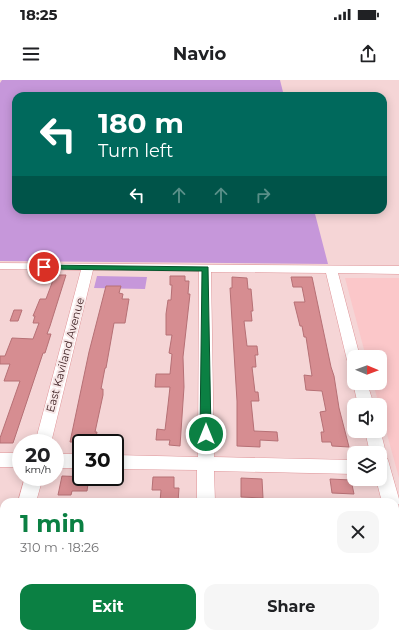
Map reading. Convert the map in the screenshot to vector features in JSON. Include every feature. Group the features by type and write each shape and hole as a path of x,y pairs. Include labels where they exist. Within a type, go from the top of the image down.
{"street":[{"path":"0,266 399,270"},
{"name":"East Kaviland Avenue","path":"45,434 88,267"},
{"path":"205,268 206,498"},
{"path":"331,270 351,350"},
{"path":"0,460 12,460"},
{"path":"124,462 347,467"},
{"path":"28,498 31,486"},
{"path":"387,486 390,498"}],"shaded area":[{"path":"2,80 280,80 283,92 12,92 12,214 315,214 328,264 0,261 0,83"},
{"path":"97,276 147,277 145,289 94,288"},
{"path":"345,278 399,278 399,478 387,434 387,398 377,398 375,390 387,390 387,350 364,350"}],"building":[{"path":"55,275 66,275 47,334 51,334 45,353 43,353 16,434 12,434 12,443 0,443 0,438 20,381 4,381 10,364 0,364 0,356 5,356 12,338 33,339 39,323 33,323 35,316 33,316 40,299 46,299"},
{"path":"170,276 185,276 185,281 189,281 188,294 190,294 183,357 184,387 180,446 169,445 170,440 156,440 157,429 165,430 170,387 155,387 156,374 170,374 172,354 169,353 172,335 166,335 166,314 168,300 171,300 172,285 170,285"},
{"path":"232,277 247,278 248,289 251,289 253,311 251,311 252,321 244,321 247,346 257,346 258,355 255,355 256,367 252,367 255,392 258,392 259,401 251,401 254,431 277,432 278,441 260,440 260,447 237,446 237,401 230,288 232,288"},
{"path":"291,277 312,277 334,376 339,408 349,446 347,447 332,446 331,442 322,442 321,432 324,432 320,412 326,411 322,391 306,390 304,375 312,376 306,337 304,337 302,326 300,326 294,302 305,302 302,287 293,287"},
{"path":"106,286 121,286 119,293 123,294 122,299 129,299 125,323 114,323 101,389 103,389 103,395 95,432 97,432 97,434 72,434 72,442 70,442 89,352"},
{"path":"14,310 22,310 18,321 10,321"},
{"path":"64,476 72,476 72,486 88,486 87,491 72,491 71,495 58,495 60,486 64,486"},
{"path":"153,477 174,477 174,488 179,488 178,498 160,498 161,490 152,490"},
{"path":"241,478 262,479 263,498 241,497"},
{"path":"330,479 347,480 347,486 352,486 354,494 332,493"}],"route":[{"path":"44,267 205,268 206,434"}]}
